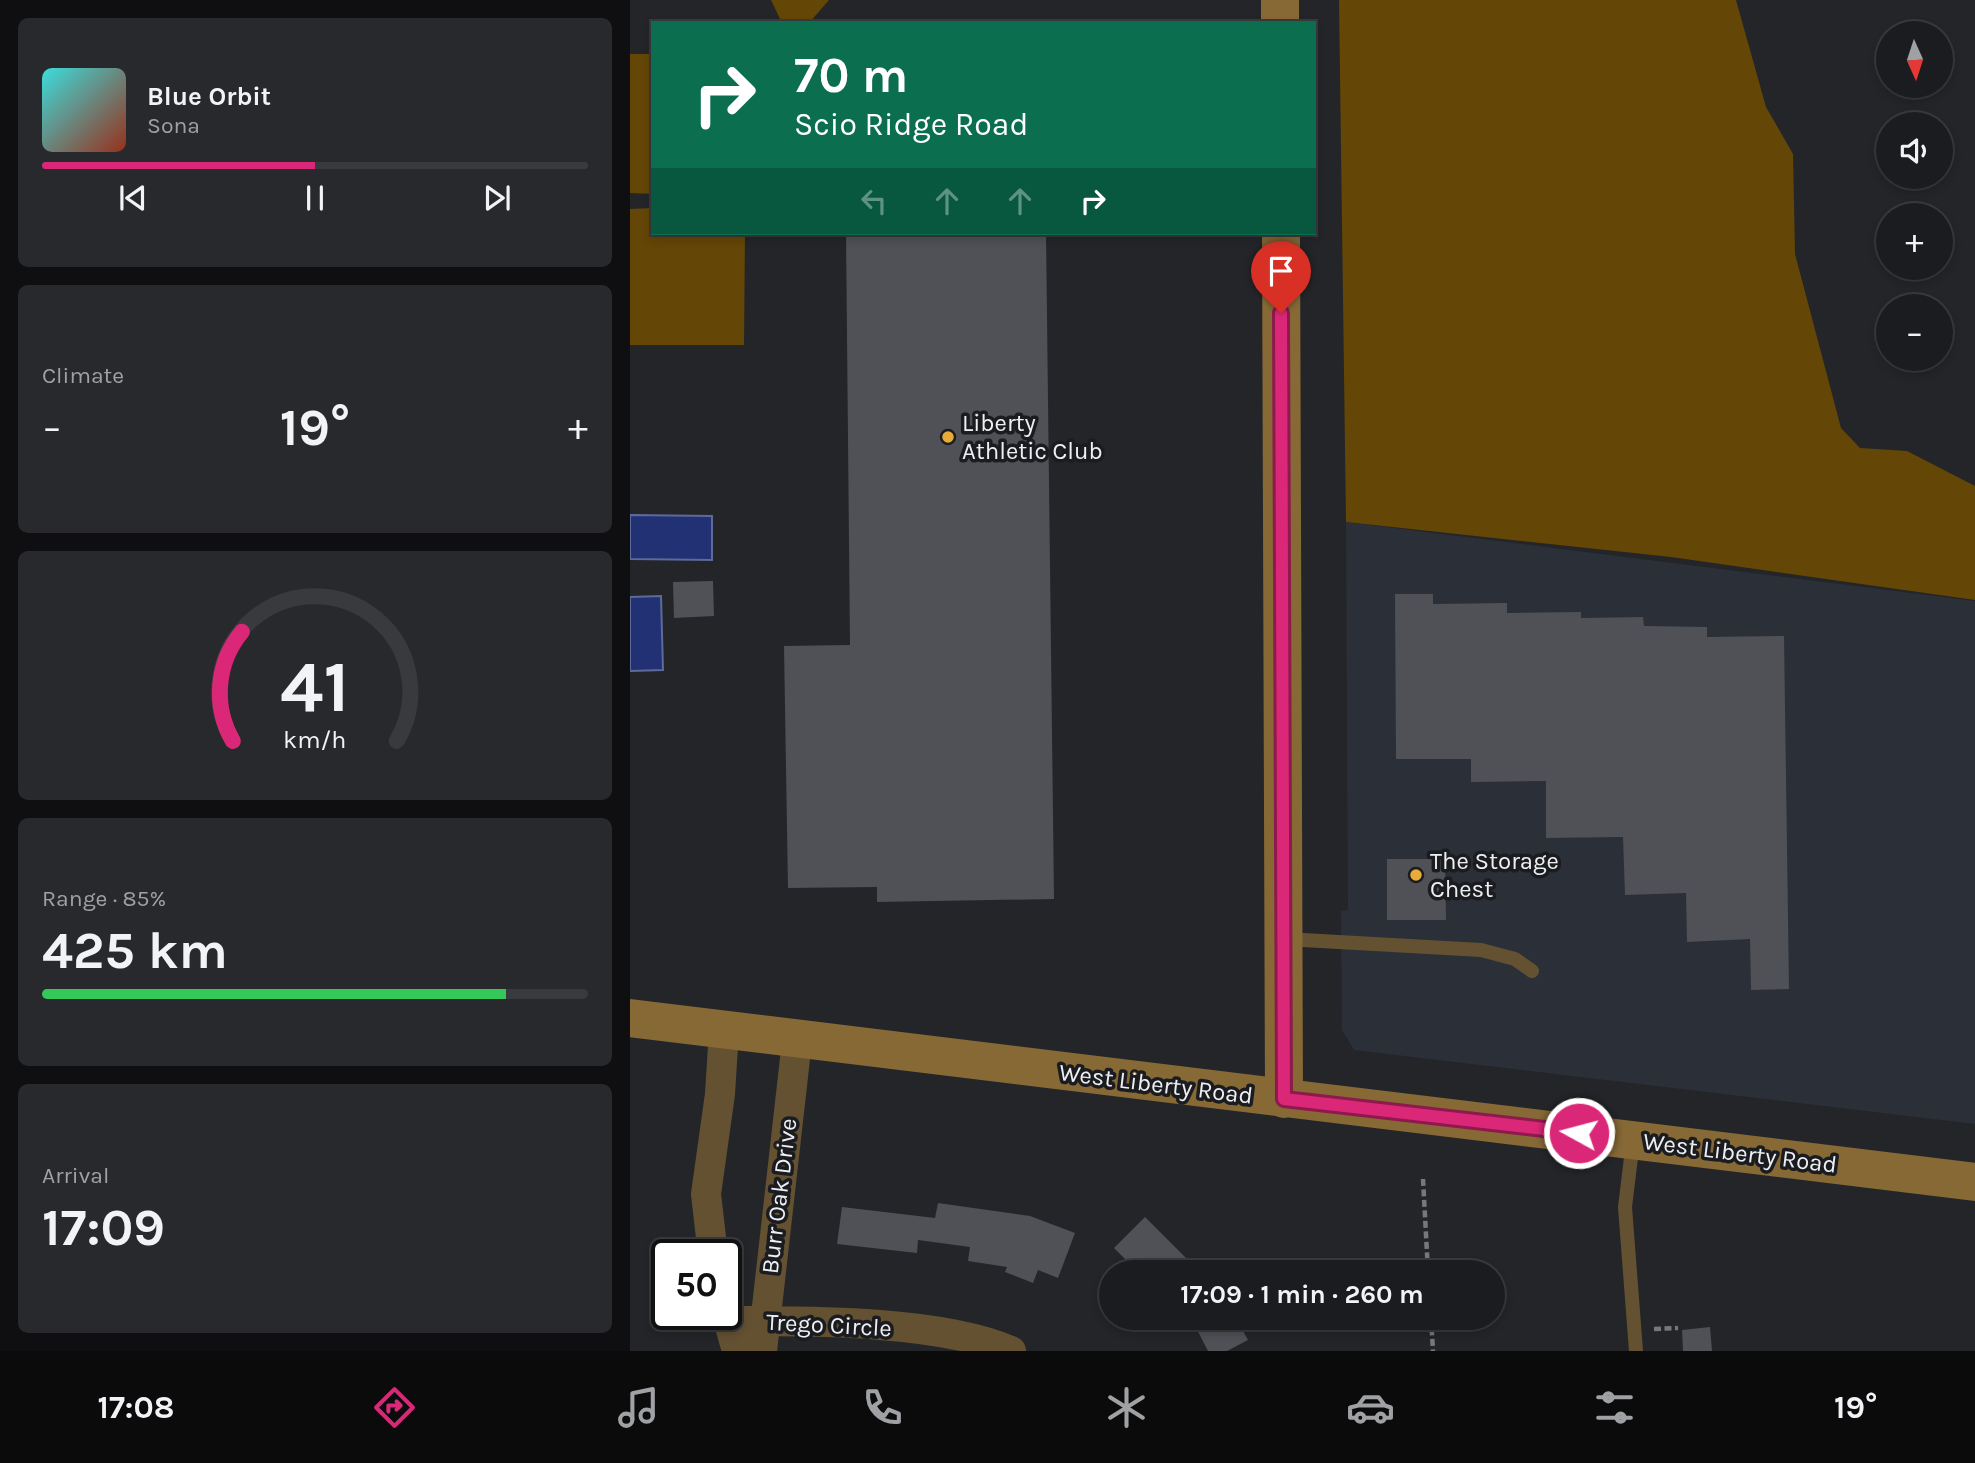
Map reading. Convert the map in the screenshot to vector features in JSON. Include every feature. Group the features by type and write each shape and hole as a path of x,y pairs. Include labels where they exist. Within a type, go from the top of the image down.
{"main road":[{"path":"1280,0 1280,21"},
{"path":"1281,235 1284,1099"},
{"name":"West Liberty Road","path":"630,1018 797,1041 1975,1182"}],"street":[{"path":"711,1239 706,1194 720,1094 724,1030"},
{"name":"Burr Oak Drive","path":"762,1351 797,1041"},
{"name":"Trego Circle","path":"742,1319 901,1328 987,1341 1011,1351"},
{"path":"731,1330 737,1351"}],"lane":[{"path":"1284,939 1481,950 1515,959 1532,971"},
{"path":"1634,1140 1625,1207 1636,1351"}],"path":[{"path":"1423,1179 1427,1260"},
{"path":"1653,1340 1652,1329 1678,1328"},
{"path":"1432,1330 1433,1351"}],"shaded area":[{"path":"771,0 829,0 811,21 781,21"},
{"path":"1339,0 1736,0 1766,107 1793,154 1795,254 1841,428 1860,448 1907,451 1975,486 1975,600 1671,557 1346,522"},
{"path":"630,54 651,54 651,194 630,193"},
{"path":"651,208 651,235 745,235 744,345 630,345 630,209"},
{"path":"1346,522 1975,601 1975,1124 1354,1050 1342,1030 1341,911 1348,910"}],"water":[{"path":"630,515 712,516 712,560 630,559"},
{"path":"661,596 663,670 630,671 630,597"}],"building":[{"name":"Liberty Athletic Club","path":"846,235 1046,235 1054,899 877,902 877,887 788,888 784,646 850,645"},
{"path":"713,581 714,616 674,618 673,582"},
{"path":"1395,594 1433,594 1433,604 1507,603 1507,613 1581,612 1581,618 1643,617 1644,626 1707,627 1707,637 1784,636 1789,989 1751,990 1750,939 1687,942 1686,893 1625,895 1623,837 1546,838 1546,781 1471,782 1471,759 1396,759"},
{"name":"The Storage Chest","path":"1387,859 1445,859 1446,920 1387,920"},
{"path":"938,1203 1030,1216 1075,1233 1058,1278 1038,1270 1033,1283 1005,1272 1007,1267 968,1261 970,1247 918,1240 917,1253 837,1244 842,1207 935,1218"},
{"path":"1145,1217 1188,1260 1126,1260 1114,1248"},
{"path":"1710,1327 1712,1351 1683,1351 1682,1330"},
{"path":"1197,1330 1243,1330 1248,1340 1227,1351 1208,1351"}],"place":[{"name":"Liberty Athletic Club","path":"948,437"},
{"name":"The Storage Chest","path":"1416,875"}],"route":[{"path":"1281,313 1284,1099 1579,1133"}]}
